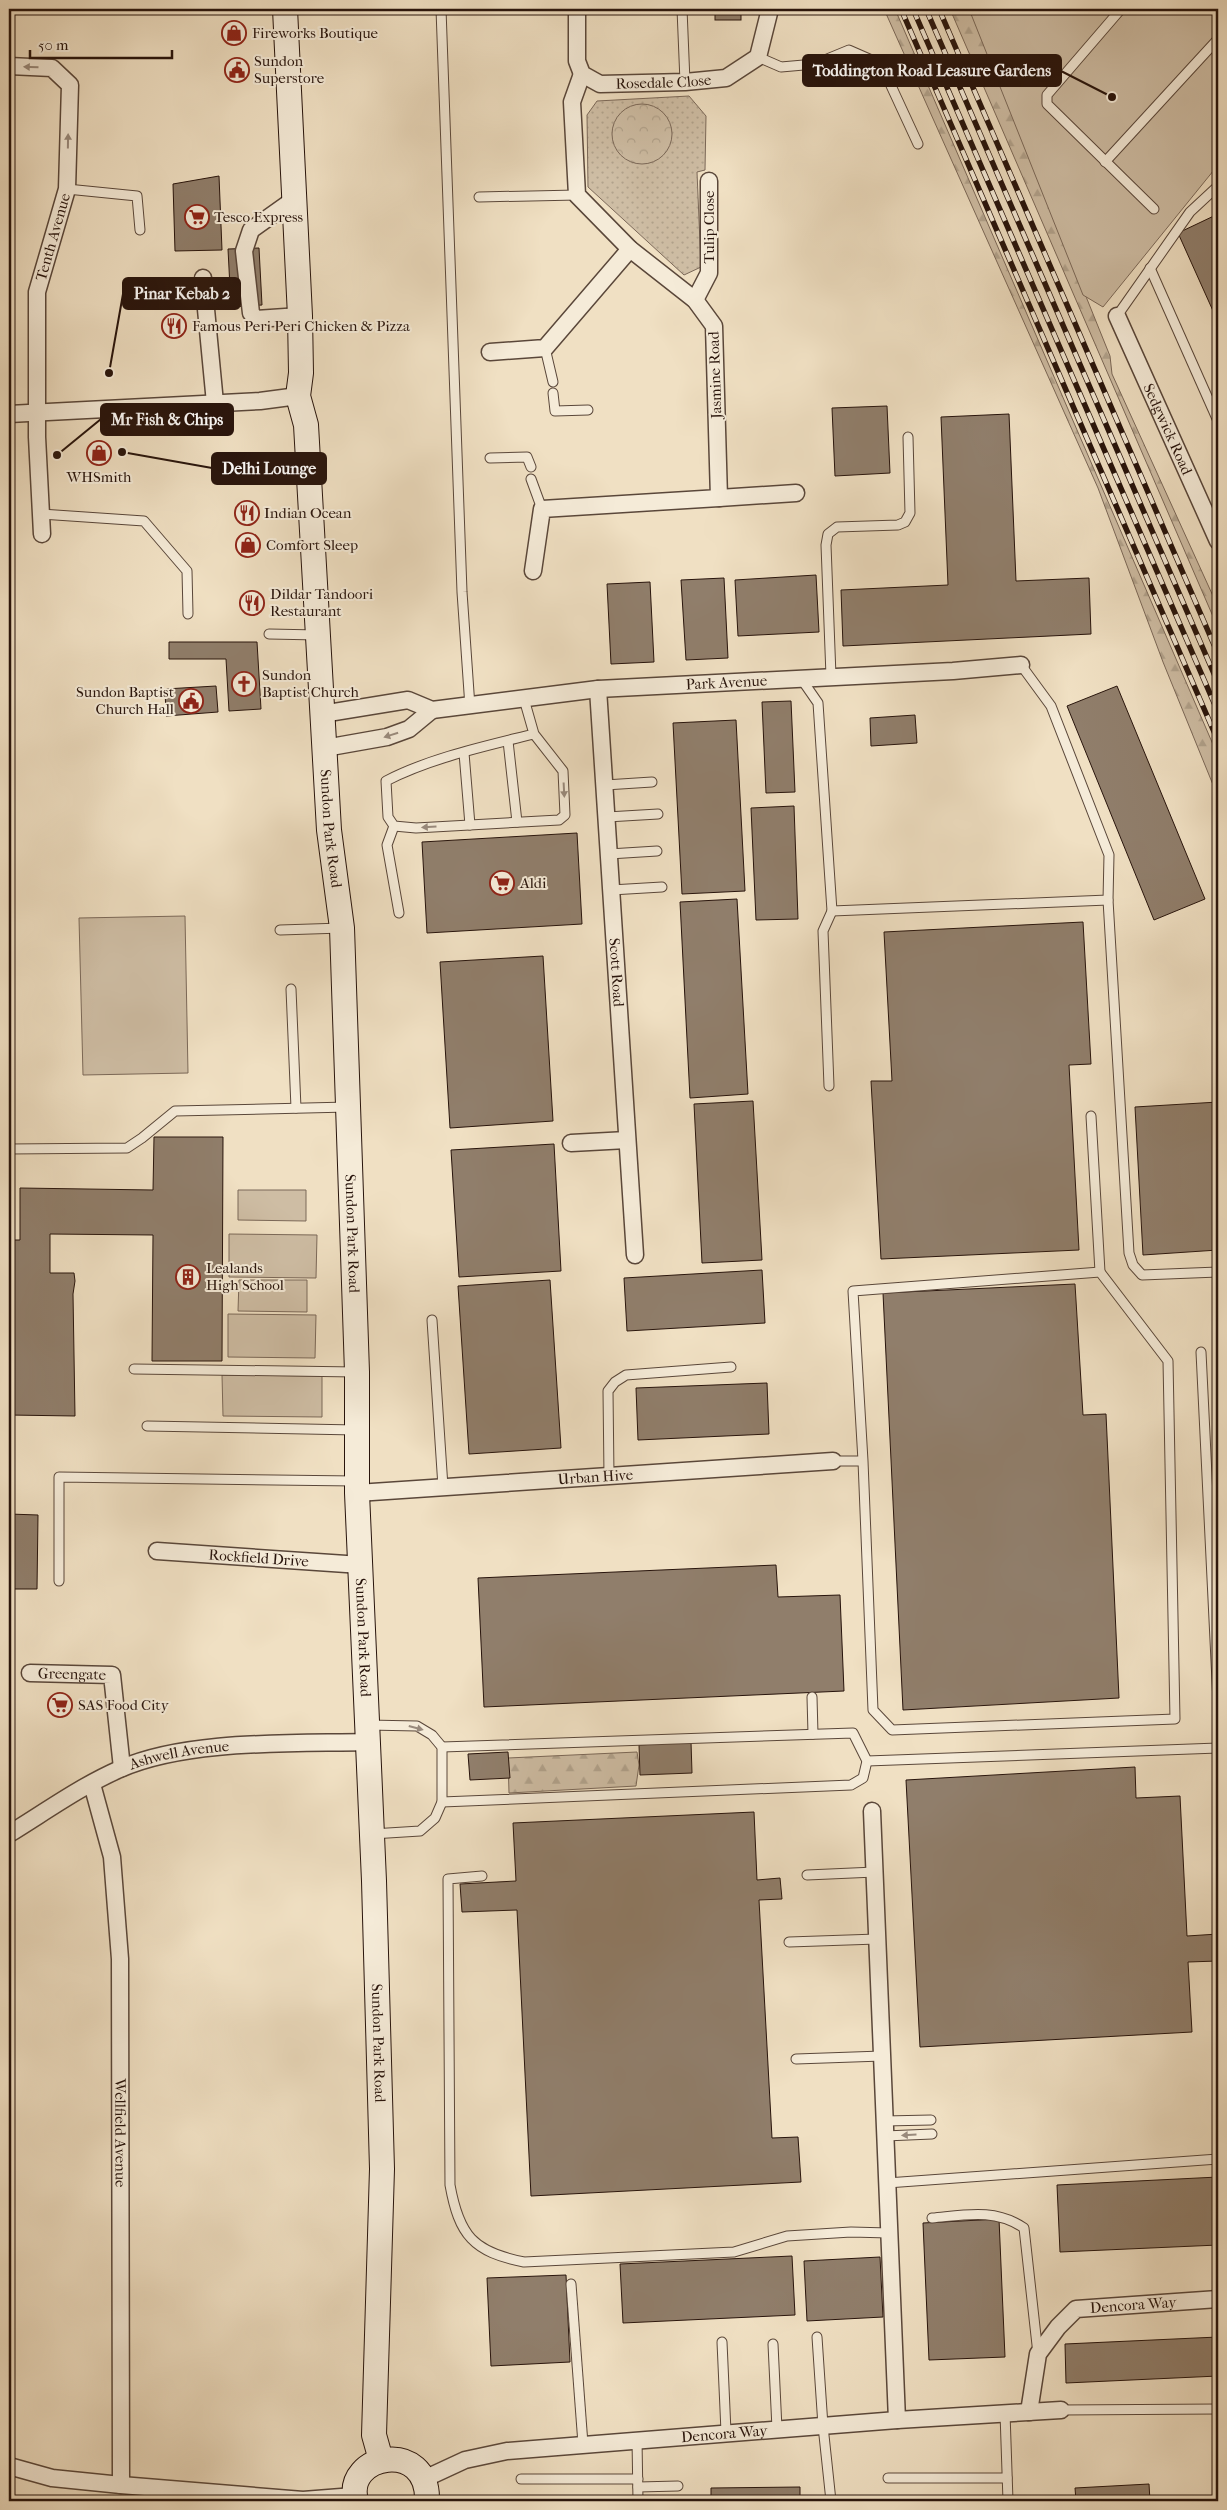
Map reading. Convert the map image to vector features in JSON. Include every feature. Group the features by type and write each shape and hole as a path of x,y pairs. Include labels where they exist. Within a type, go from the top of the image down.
{"street":[{"name":"Sundon Park Road","path":"285,9 296,198 300,316 301,373 298,396 306,425 329,830 342,928 357,1372 357,1487 372,1834 382,2169 374,2435 381,2460"},
{"path":"577,9 577,61 582,74 572,102 577,195"},
{"path":"758,57 770,9"},
{"name":"Rosedale Close","path":"582,74 600,84 685,82 726,78 758,57"},
{"name":"Tenth Avenue","path":"9,66 52,68 70,85 67,190 37,292 42,534"},
{"name":"Tulip Close","path":"696,300 710,273 709,182"},
{"name":"Jasmine Road","path":"577,195 630,249 696,300 714,326 719,498"},
{"path":"296,198 251,230 244,251 251,313 256,319 300,316"},
{"path":"490,352 545,348 630,249"},
{"path":"203,278 215,403"},
{"name":"Sedgwick Road","path":"1117,316 1218,541"},
{"path":"9,414 215,403 298,396"},
{"path":"533,571 542,510 796,493"},
{"name":"Park Avenue","path":"322,714 408,700 432,710 470,707 598,689 800,677 953,671 1021,665"},
{"name":"Scott Road","path":"598,689 635,1255"},
{"path":"325,748 387,737 409,729 432,710"},
{"path":"571,1143 628,1140"},
{"name":"Urban Hive","path":"357,1487 443,1487 833,1461"},
{"name":"Rockfield Drive","path":"157,1551 361,1565"},
{"name":"Greengate","path":"30,1674 112,1675 122,1768"},
{"name":"Ashwell Avenue","path":"9,1834 122,1768 175,1752 368,1733"},
{"name":"Wellfield Avenue","path":"92,1784 112,1857 120,1959 121,2485"},
{"path":"872,1811 897,2420"},
{"name":"Dencora Way","path":"1030,2412 1038,2354 1058,2327 1076,2309 1218,2299"},
{"name":"Dencora Way","path":"425,2490 473,2458 507,2451 726,2432 1060,2410"},
{"path":"9,2466 52,2478 303,2500 355,2499 358,2480 363,2472 381,2460 401,2460 418,2470 425,2490"}],"lane":[{"path":"441,9 462,592 470,707"},
{"path":"682,9 685,82"},
{"path":"1121,9 1047,95 1046,104 1154,209"},
{"path":"1105,162 1218,39"},
{"path":"758,57 782,67 815,64 849,50 881,64 918,144"},
{"path":"1117,316 1190,212 1218,186"},
{"path":"67,190 137,196 140,230"},
{"path":"479,197 577,195"},
{"path":"1150,268 1218,421"},
{"path":"545,348 553,382"},
{"path":"553,393 555,410 588,410"},
{"path":"831,676 826,545 828,534 837,527 898,525 905,522 910,513 908,437"},
{"path":"490,458 527,457 531,467"},
{"path":"531,479 542,510"},
{"path":"41,514 144,521 187,571 188,614"},
{"path":"269,634 318,635"},
{"path":"1021,665 1051,706 1109,855 1108,900 1129,1253 1134,1265 1142,1275 1218,1272"},
{"path":"800,677 818,703 832,911 823,931 828,1086"},
{"path":"394,826 416,828 558,820 565,815 563,770 534,734 524,699"},
{"path":"394,826 388,817 386,781 409,771 464,753 534,734"},
{"path":"508,741 517,822"},
{"path":"464,753 470,825"},
{"path":"605,785 652,782"},
{"path":"607,817 658,814"},
{"path":"394,826 387,845 399,913"},
{"path":"609,854 657,851"},
{"path":"611,890 662,887"},
{"path":"832,911 1108,900"},
{"path":"280,930 342,928"},
{"path":"291,989 296,1108"},
{"path":"9,1149 127,1148 174,1111 348,1107"},
{"path":"1091,1116 1100,1272 1168,1361 1175,1719 892,1730 873,1710 863,1462 853,1291 1100,1272"},
{"path":"432,1320 443,1487"},
{"path":"1201,1352 1218,1702"},
{"path":"609,1476 608,1391 615,1382 626,1375 731,1367"},
{"path":"134,1369 357,1372"},
{"path":"147,1426 358,1430"},
{"path":"833,1461 863,1462"},
{"path":"60,1580 59,1477 357,1487"},
{"path":"812,1697 813,1734"},
{"path":"368,1733 417,1726 432,1735 442,1747 442,1802 435,1818 420,1831 372,1834"},
{"path":"442,1747 853,1733 867,1761 863,1778 851,1785 442,1802"},
{"path":"867,1761 1218,1748"},
{"path":"807,1875 874,1872"},
{"path":"482,1876 448,1879 450,2185 459,2223 472,2239 498,2257 524,2262 734,2252 787,2236 851,2232 889,2233"},
{"path":"788,1942 877,1939"},
{"path":"796,2059 882,2056"},
{"path":"885,2128 931,2120"},
{"path":"885,2128 932,2134"},
{"path":"887,2183 1218,2159"},
{"path":"932,2218 985,2214 1004,2216 1024,2228 1038,2354"},
{"path":"571,2284 583,2444"},
{"path":"817,2337 823,2426 831,2501"},
{"path":"722,2342 726,2432"},
{"path":"773,2344 778,2429"},
{"path":"1060,2410 1218,2409"},
{"path":"1005,2413 1008,2501"},
{"path":"637,2440 638,2501"},
{"path":"888,2478 1007,2478"},
{"path":"520,2479 678,2486"}],"green space":[{"path":"884,9 895,9 1218,756 1218,797 1163,662 1098,488"},
{"path":"950,9 970,9 1110,356 1112,374 1218,607 1218,628"},
{"path":"969,9 1218,9 1218,165 1103,307 1083,295"},
{"path":"689,96 706,116 705,170 697,172 701,267 684,275 588,187 587,115 597,101"},
{"path":"642,104 659,109 667,117 672,134 667,151 659,159 642,164 625,159 617,151 612,134 617,117 625,109"},
{"path":"185,916 188,1073 83,1075 79,918"},
{"path":"238,1190 306,1190 306,1221 238,1220"},
{"path":"229,1234 317,1235 316,1278 229,1277"},
{"path":"239,1280 307,1280 307,1312 238,1311"},
{"path":"228,1314 316,1315 315,1358 228,1357"},
{"path":"222,1375 322,1376 322,1417 223,1416"},
{"path":"637,1752 639,1765 636,1786 509,1793 508,1758"}],"building":[{"path":"715,9 741,9 741,20 715,20"},
{"name":"Tesco Express","path":"219,176 222,250 175,251 173,184"},
{"path":"1218,214 1218,322 1178,233"},
{"path":"259,248 262,305 231,307 228,249"},
{"path":"887,406 890,473 835,476 832,408"},
{"path":"1009,414 1016,581 1089,578 1091,634 843,646 841,590 948,585 941,417"},
{"path":"816,575 819,632 738,636 735,580"},
{"path":"724,578 728,658 686,660 681,580"},
{"path":"650,582 654,662 611,664 607,584"},
{"name":"Sundon Baptist Church","path":"169,642 257,642 261,709 229,711 226,659 169,659"},
{"name":"Sundon Baptist Church Hall","path":"216,686 218,712 166,716 165,689"},
{"path":"1117,686 1205,899 1154,920 1067,706"},
{"path":"791,701 795,792 766,793 762,702"},
{"path":"915,715 917,743 871,746 870,718"},
{"path":"736,720 745,891 682,894 673,723"},
{"path":"794,806 798,919 756,920 751,808"},
{"name":"Aldi","path":"577,833 582,924 427,933 422,842"},
{"path":"737,899 748,1094 690,1098 680,902"},
{"path":"1083,922 1091,1064 1069,1065 1079,1250 881,1259 871,1081 892,1081 884,932"},
{"path":"543,956 553,1121 450,1128 440,962"},
{"path":"753,1101 762,1260 702,1263 694,1104"},
{"path":"1218,1102 1218,1250 1143,1255 1135,1107"},
{"name":"Lealands High School","path":"154,1137 223,1137 222,1361 152,1361 153,1235 50,1234 50,1273 74,1273 75,1416 9,1415 9,1240 20,1240 20,1188 153,1190"},
{"path":"554,1144 561,1271 459,1277 451,1150"},
{"path":"762,1270 765,1323 627,1331 624,1278"},
{"path":"550,1280 561,1448 469,1454 458,1286"},
{"path":"1075,1284 1083,1415 1106,1414 1119,1698 903,1710 883,1293"},
{"path":"767,1383 769,1434 638,1440 636,1388"},
{"path":"9,1514 38,1515 37,1589 9,1589"},
{"path":"776,1565 778,1597 840,1595 844,1691 484,1707 478,1578"},
{"path":"691,1742 692,1773 640,1775 639,1745"},
{"path":"508,1752 510,1778 470,1780 468,1754"},
{"path":"1135,1767 1136,1798 1180,1796 1187,1936 1218,1934 1218,1961 1188,1962 1192,2032 920,2047 906,1780"},
{"path":"754,1812 757,1880 780,1878 782,1899 759,1900 772,2138 798,2137 801,2182 531,2196 517,1910 462,1912 460,1884 516,1881 513,1823"},
{"path":"1218,2177 1218,2245 1060,2252 1057,2185"},
{"path":"999,2219 1005,2357 929,2360 923,2223"},
{"path":"792,2256 795,2315 623,2323 620,2264"},
{"path":"880,2257 883,2317 807,2321 804,2261"},
{"path":"566,2275 570,2362 491,2366 487,2278"},
{"path":"1218,2337 1218,2376 1066,2383 1065,2344"},
{"path":"1149,2484 1150,2501 1076,2501 1075,2488"},
{"path":"800,2487 800,2501 711,2501 711,2488"},
{"path":"987,2496 987,2501 897,2501 897,2497"},
{"path":"624,2497 624,2501 480,2501 480,2498"}],"railway":[{"path":"901,9 1218,741"},
{"path":"913,9 1218,712"},
{"path":"926,9 1218,683"},
{"path":"939,9 1218,654"}],"place":[{"name":"Fireworks Boutique","path":"234,33"},
{"name":"Sundon Superstore","path":"237,70"},
{"name":"Toddington Road Leasure Gardens","path":"1112,97"},
{"name":"Tesco Express","path":"197,217"},
{"name":"Famous Peri Peri Chicken & Pizza","path":"174,326"},
{"name":"Pinar Kebab 2","path":"109,373"},
{"name":"Delhi Lounge","path":"122,452"},
{"name":"WHSmith","path":"99,453"},
{"name":"Mr Fish & Chips","path":"57,455"},
{"name":"Indian Ocean","path":"247,513"},
{"name":"Comfort Sleep","path":"248,545"},
{"name":"Dildar Tandoori Restaurant","path":"252,603"},
{"name":"Sundon Baptist Church","path":"244,684"},
{"name":"Sundon Baptist Church Hall","path":"191,701"},
{"name":"Aldi","path":"502,883"},
{"name":"Lealands High School","path":"188,1277"},
{"name":"SAS Food City","path":"60,1705"}]}
